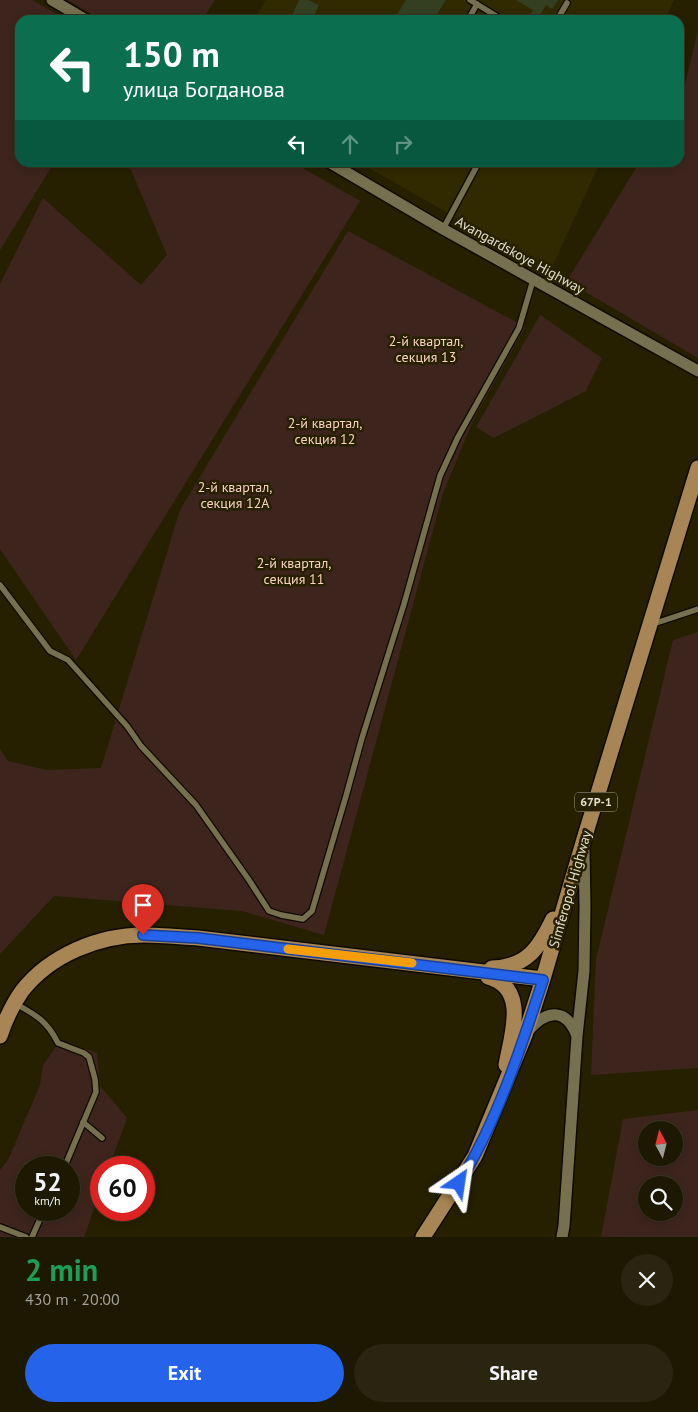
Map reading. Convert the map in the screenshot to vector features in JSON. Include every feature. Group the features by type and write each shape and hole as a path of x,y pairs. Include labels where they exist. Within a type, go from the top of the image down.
{"main road":[{"name":"Simferopol Highway","path":"423,1237 475,1156 525,1034 698,468"},
{"path":"456,969 509,966 528,957 544,937 574,872"},
{"path":"0,1036 14,1003 29,982 39,973 70,953 105,940 143,935 198,938 543,980"},
{"path":"456,969 492,978 504,984 511,996 515,1011 514,1027 502,1094"}],"street":[{"path":"52,0 78,15"},
{"name":"Avangardskoye Highway","path":"338,167 443,229 698,371"},
{"path":"562,1237 577,1036 584,971 586,906 584,839"},
{"path":"525,1034 535,1023 544,1017 557,1015 567,1018 573,1025 577,1036"}],"lane":[{"path":"470,0 496,15"},
{"path":"560,15 567,3"},
{"path":"471,15 477,4"},
{"path":"443,229 476,167"},
{"path":"0,585 50,651 68,660 127,726 141,746 196,805 250,880 269,911 303,919 312,911 362,738 404,604 440,476 458,437 519,328 534,280"},
{"path":"651,624 698,609"},
{"path":"14,1003 42,1019 58,1043 90,1057 96,1092 69,1156"},
{"path":"83,1122 102,1138"},
{"path":"32,1237 39,1221"},
{"path":"0,1228 26,1237"}],"shaded area":[{"path":"266,0 674,0 667,15 257,15"},
{"path":"367,167 598,167 550,271"}],"green space":[{"path":"0,0 32,0 58,15 15,15 15,167 52,167 0,250"},
{"path":"68,0 215,0 205,15 94,15"},
{"path":"698,30 698,358 567,281 637,167 684,167 684,89"},
{"path":"126,167 301,167 360,201 76,660 0,549 0,284 43,198 141,285 167,255 131,170"},
{"path":"348,231 525,327 473,421 443,493 324,935 242,911 54,896 0,954 0,749 8,761 47,770 101,768 180,510"},
{"path":"540,315 602,358 586,391 494,438 476,427"},
{"path":"698,632 698,1068 591,1075 596,959 673,640"},
{"path":"61,1040 97,1053 100,1086 127,1118 113,1156 90,1156 90,1220 84,1237 0,1237 0,1170 8,1160 40,1085 43,1065"},
{"path":"698,1110 698,1237 601,1237 623,1119"}],"building":[{"path":"299,0 308,0 319,5 314,15 292,15"},
{"path":"406,0 446,0 436,15 397,15"},
{"path":"516,0 558,0 552,9 546,5 540,15 530,15 533,10"}],"slow traffic":[{"path":"288,949 412,963"}],"route":[{"path":"143,935 198,938 543,980 518,1054 495,1110 475,1156 459,1183"}],"park label":[{"name":"2-й квартал, секция 13","path":"426,350"},
{"name":"2-й квартал, секция 12","path":"325,432"},
{"name":"2-й квартал, секция 12А","path":"235,496"},
{"name":"2-й квартал, секция 11","path":"294,572"}]}
